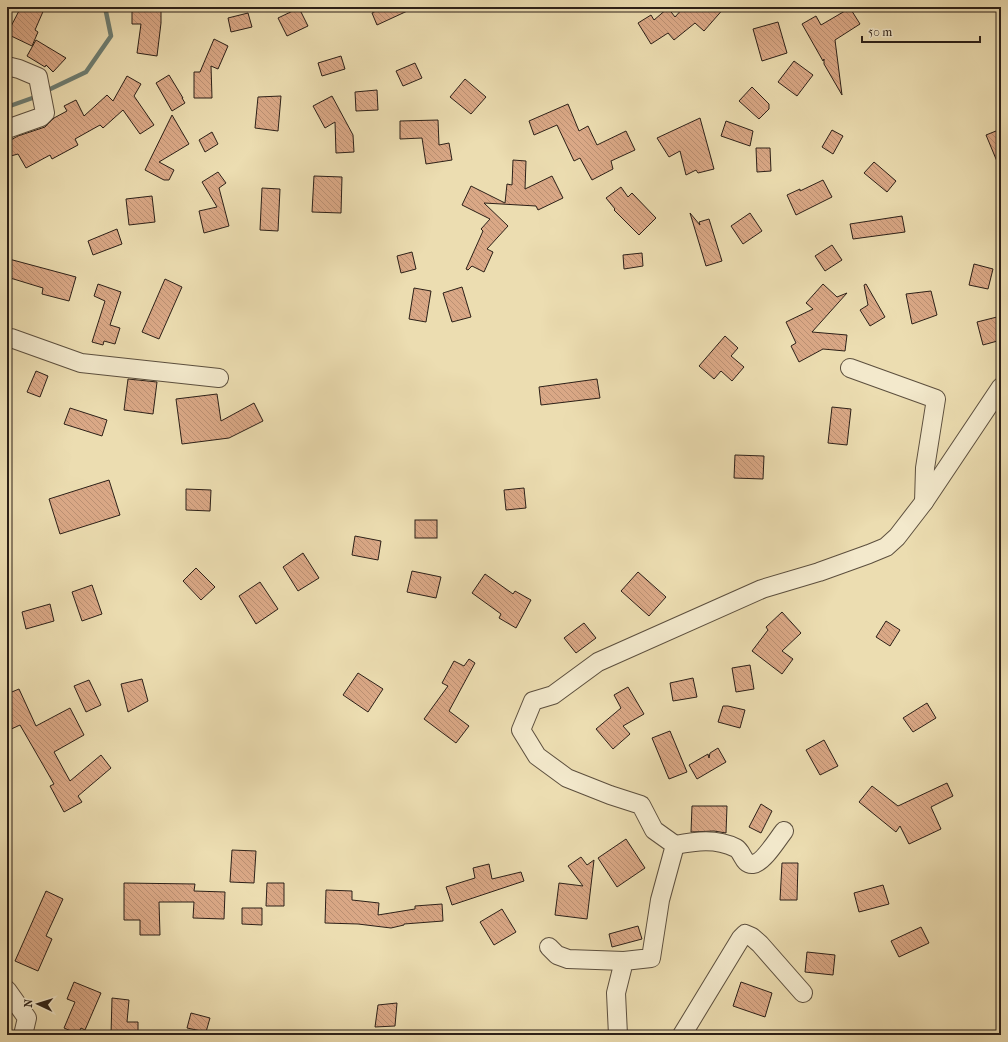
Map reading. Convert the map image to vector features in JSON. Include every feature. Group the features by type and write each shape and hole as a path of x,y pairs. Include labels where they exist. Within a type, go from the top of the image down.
{"street":[{"path":"7,66 38,77 45,114 7,129"},
{"path":"7,338 11,338 81,363 220,378"},
{"path":"850,368 936,399 925,468 924,502"},
{"path":"784,831 760,862 753,864 748,864 737,849 723,843 706,840 675,845 654,830 642,805 610,795 567,778 537,756 521,730 533,701 553,695 598,662 762,589 819,572 886,547 897,537 924,502 1001,387"},
{"path":"549,947 557,955 568,959 624,961 651,958 660,900 675,845"},
{"path":"682,1035 741,938 745,934 752,937 760,944 803,993"},
{"path":"618,1035 616,993 624,961"},
{"path":"7,990 27,1018 23,1035"}],"building":[{"path":"21,7 45,7 35,30 38,32 32,46 7,34"},
{"path":"132,7 161,7 161,23 157,56 137,53 141,24 132,24"},
{"path":"384,7 416,7 377,25 372,13"},
{"path":"684,7 725,7 704,31 695,23 674,40 668,33 651,44 638,23 651,15 654,20 668,8 675,17"},
{"path":"299,8 308,26 287,36 278,18"},
{"path":"850,8 860,24 835,40 842,95 824,64 824,59 823,61 802,24 816,16 821,25"},
{"path":"248,13 252,27 231,32 228,18"},
{"path":"778,22 787,53 762,61 753,29"},
{"path":"214,39 228,46 218,69 211,66 212,98 194,98 194,72 200,72"},
{"path":"36,40 66,58 53,72 46,65 45,67 27,56"},
{"path":"341,56 345,69 322,76 318,63"},
{"path":"794,61 813,75 797,96 778,82"},
{"path":"415,63 422,78 403,86 396,71"},
{"path":"169,75 185,103 172,111 156,83"},
{"path":"127,76 141,84 134,96 154,125 140,134 123,110 103,128 100,125 75,139 78,145 52,159 50,155 26,168 18,154 7,157 7,142 18,136 45,127 54,118 67,111 64,106 76,100 84,116 107,95 113,101"},
{"path":"465,79 486,97 471,114 450,97"},
{"path":"752,87 769,104 769,109 759,119 739,101"},
{"path":"377,90 378,110 356,111 355,92"},
{"path":"281,96 278,131 255,128 258,97"},
{"path":"332,96 353,135 354,152 336,153 335,122 325,128 313,106"},
{"path":"568,104 579,131 588,126 597,145 626,131 635,150 611,161 613,169 592,180 580,158 574,161 557,125 534,135 529,121"},
{"path":"172,115 189,144 159,162 174,170 169,180 164,180 145,170"},
{"path":"700,118 714,169 698,173 696,170 686,175 680,151 669,157 657,138"},
{"path":"438,120 439,145 449,143 452,160 426,164 422,138 400,139 400,121"},
{"path":"726,121 753,131 750,146 721,136"},
{"path":"1001,129 1001,171 986,135"},
{"path":"832,130 843,136 833,154 822,147"},
{"path":"212,132 218,144 205,152 199,140"},
{"path":"756,148 770,148 771,171 757,172"},
{"path":"513,160 526,161 525,189 552,176 563,198 538,210 536,206 484,203 508,226 487,249 493,252 484,272 472,266 468,270 466,269 483,231 481,229 490,219 462,205 471,186 505,203 507,184 512,185"},
{"path":"874,162 896,181 887,192 864,173"},
{"path":"218,172 226,183 219,188 229,226 204,233 199,211 217,207 202,182"},
{"path":"314,176 342,177 341,213 312,212"},
{"path":"823,180 832,197 796,215 787,195 800,189 800,191"},
{"path":"621,187 628,197 632,193 656,218 639,235 614,210 615,209 606,198"},
{"path":"262,188 280,189 278,231 260,230"},
{"path":"152,196 155,222 129,225 126,199"},
{"path":"690,213 700,225 699,222 709,219 722,261 706,266"},
{"path":"750,213 762,231 743,244 731,226"},
{"path":"902,216 905,232 853,239 850,224"},
{"path":"117,229 122,244 93,255 88,241"},
{"path":"832,245 842,260 825,271 815,256"},
{"path":"412,252 416,269 401,273 397,256"},
{"path":"642,253 643,266 624,269 623,255"},
{"path":"9,259 76,277 69,301 42,294 43,288 7,277"},
{"path":"974,264 993,269 988,289 969,285"},
{"path":"165,279 182,287 159,339 142,332"},
{"path":"98,284 121,292 110,325 120,328 115,344 104,341 103,345 92,342 105,301 94,296"},
{"path":"823,284 837,297 847,293 812,332 847,335 845,351 823,349 799,362 791,346 796,343 786,322 813,309 806,303"},
{"path":"866,284 885,317 870,326 860,310 868,305 864,285"},
{"path":"462,287 471,317 452,322 443,293"},
{"path":"414,288 431,291 426,322 409,319"},
{"path":"931,291 937,315 912,324 906,294"},
{"path":"1001,316 1001,340 983,345 977,322"},
{"path":"725,336 738,348 731,356 744,367 732,381 721,371 714,379 699,366"},
{"path":"36,371 48,376 40,397 27,392"},
{"path":"128,379 157,382 153,414 124,410"},
{"path":"597,379 600,398 541,405 539,387"},
{"path":"217,394 221,421 254,403 263,421 229,438 182,444 176,399"},
{"path":"832,407 851,409 847,445 828,443"},
{"path":"70,408 107,420 102,436 64,424"},
{"path":"735,455 764,456 763,479 734,478"},
{"path":"109,480 120,515 60,534 49,499"},
{"path":"524,488 526,508 506,510 504,490"},
{"path":"186,489 211,490 210,511 186,510"},
{"path":"415,520 437,520 437,538 415,538"},
{"path":"355,536 381,541 378,560 352,555"},
{"path":"303,553 319,578 298,591 283,567"},
{"path":"196,568 215,587 201,600 183,581"},
{"path":"412,571 441,577 436,598 407,592"},
{"path":"638,572 666,597 649,616 621,591"},
{"path":"485,574 513,594 515,591 531,600 516,628 499,618 501,614 472,593"},
{"path":"260,582 278,609 256,624 239,596"},
{"path":"92,585 102,614 82,621 72,592"},
{"path":"50,604 54,621 26,629 22,612"},
{"path":"782,612 801,633 782,651 793,659 782,674 752,651 768,630 766,627"},
{"path":"886,621 900,630 890,646 876,637"},
{"path":"584,623 596,638 576,653 564,638"},
{"path":"469,659 475,663 449,711 469,726 456,743 424,719 448,686 442,683 454,661 464,666"},
{"path":"750,665 754,689 736,692 732,668"},
{"path":"358,673 383,689 368,712 343,695"},
{"path":"693,678 697,697 673,701 670,683"},
{"path":"142,679 148,701 128,712 121,684"},
{"path":"89,680 101,705 86,712 74,686"},
{"path":"628,687 644,714 623,726 630,734 613,749 596,729 621,708 614,695"},
{"path":"19,689 36,726 70,708 84,735 54,752 70,781 101,755 111,768 78,796 82,802 64,812 50,786 54,784 20,725 7,731 7,694"},
{"path":"927,703 936,718 913,732 903,718"},
{"path":"723,706 745,710 740,728 718,722"},
{"path":"670,731 687,772 669,779 652,738"},
{"path":"824,740 838,766 820,775 806,750"},
{"path":"718,748 726,762 697,779 689,765 708,754 709,758 710,753"},
{"path":"947,783 953,796 931,807 941,829 909,844 900,826 896,832 859,802 872,786 898,806"},
{"path":"761,804 772,811 761,833 749,827"},
{"path":"692,806 727,806 726,833 714,831 691,832"},
{"path":"626,839 645,868 617,887 598,858"},
{"path":"232,850 256,851 254,883 230,882"},
{"path":"581,857 587,865 594,860 587,919 555,915 559,883 583,886 568,866"},
{"path":"782,863 798,863 797,900 780,900"},
{"path":"489,864 492,879 521,872 524,881 452,905 446,887 475,878 473,868"},
{"path":"124,883 195,884 194,891 225,892 224,919 193,918 194,902 159,902 160,935 140,935 140,920 124,920"},
{"path":"267,883 284,883 284,906 266,906"},
{"path":"883,885 889,904 859,912 854,893"},
{"path":"326,890 352,891 352,900 379,903 378,915 415,909 415,906 442,904 443,921 404,924 391,928 358,924 325,923"},
{"path":"46,891 63,899 46,936 52,939 38,971 15,961"},
{"path":"242,908 262,908 262,925 242,924"},
{"path":"502,909 516,932 494,945 480,922"},
{"path":"638,926 642,939 612,947 609,934"},
{"path":"921,927 929,943 899,957 891,941"},
{"path":"807,952 835,955 833,975 805,972"},
{"path":"74,982 101,993 85,1030 81,1028 78,1034 64,1028 75,1002 67,999"},
{"path":"741,982 772,993 765,1017 733,1006"},
{"path":"112,998 129,1000 127,1022 138,1022 138,1035 111,1035"},
{"path":"397,1003 395,1026 375,1027 378,1005"},
{"path":"191,1013 210,1018 206,1032 187,1028"}],"waterway":[{"path":"44,92 86,72 111,36 105,7"},
{"path":"7,107 38,96"}]}
